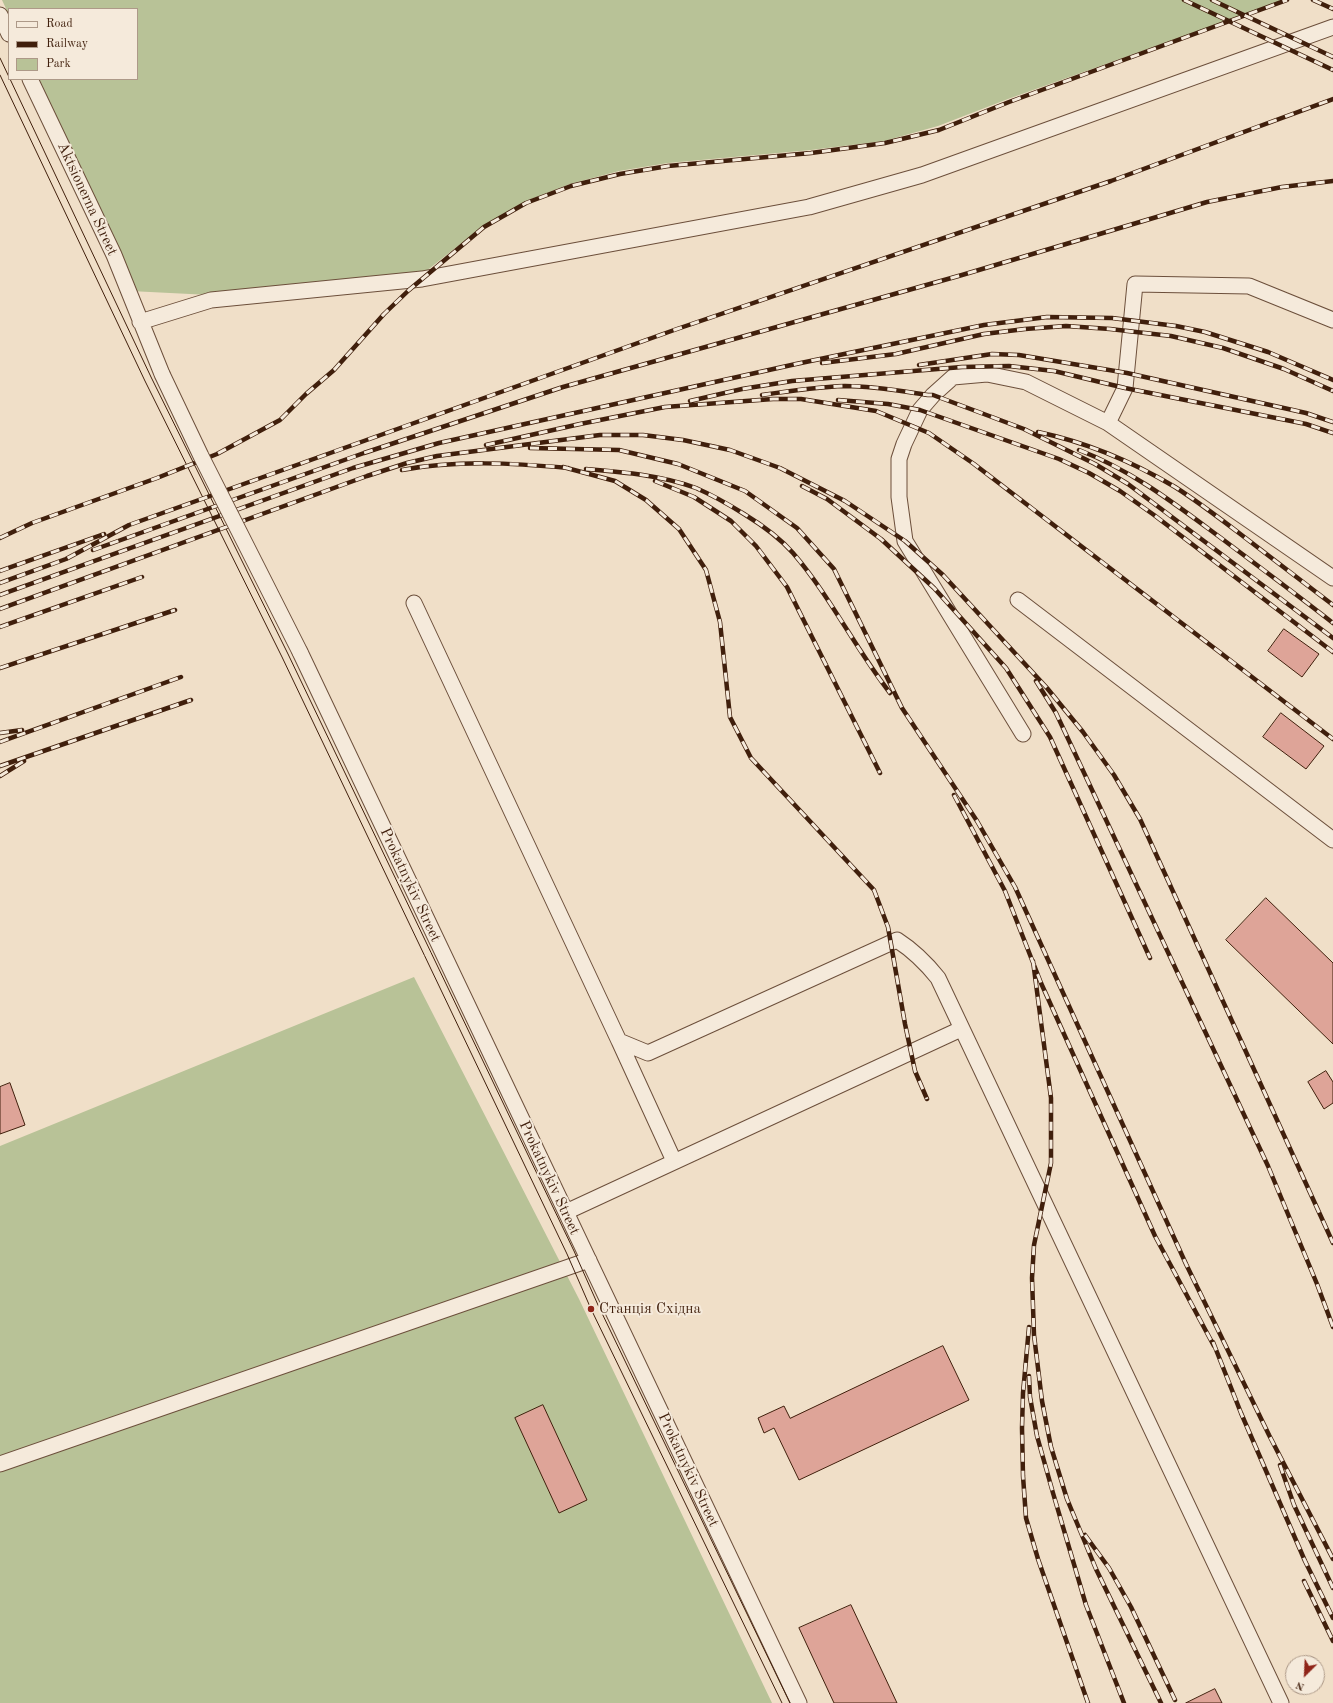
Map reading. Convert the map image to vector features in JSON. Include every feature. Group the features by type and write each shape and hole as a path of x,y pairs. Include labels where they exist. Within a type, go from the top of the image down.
{"street":[{"path":"0,15 8,32"},
{"path":"140,322 211,300 422,279 809,207 922,175 1333,27"},
{"name":"Aktsionerna Street","path":"30,80 114,255 162,374"},
{"path":"1108,423 1125,388 1135,284 1249,286 1333,320"},
{"name":"Prokatnykiv Street","path":"162,374 201,456 300,652 799,1703"},
{"path":"1023,734 905,541 899,497 899,460 904,444 920,410 933,395 953,377 987,374 1026,382 1108,423 1333,578"},
{"path":"1018,600 1333,840"},
{"path":"414,603 674,1161"},
{"path":"619,1041 648,1053 897,940 911,949 925,962 938,978 1281,1703"},
{"path":"566,1212 961,1029"},
{"path":"0,1464 589,1260"}],"green space":[{"path":"2,0 1285,0 1008,99 938,126 884,141 811,150 668,163 619,171 570,184 526,201 483,226 420,276 210,295 130,291 119,252 39,80 138,80 138,8 8,8 8,13"},
{"path":"414,977 579,1299 772,1703 0,1703 0,1146"}],"building":[{"path":"1284,629 1319,654 1302,677 1268,651"},
{"path":"1281,713 1324,746 1306,769 1263,737"},
{"path":"1266,898 1333,963 1333,1044 1226,940"},
{"path":"1326,1071 1333,1082 1333,1103 1324,1109 1308,1082"},
{"path":"10,1083 25,1125 0,1134 0,1087"},
{"path":"943,1346 969,1400 799,1480 774,1428 764,1433 758,1418 784,1406 790,1418"},
{"path":"543,1405 587,1500 559,1513 515,1418"},
{"path":"851,1605 897,1703 834,1703 799,1628"},
{"path":"1215,1689 1222,1703 1186,1703"}],"tram line":[{"path":"0,58 8,75"},
{"path":"0,75 145,381 282,657 567,1254 591,1309 782,1703"},
{"path":"10,80 151,377 288,654 574,1251 598,1305 790,1703"}],"railway":[{"path":"1184,0 1333,70"},
{"path":"1212,0 1333,57"},
{"path":"0,538 32,523 157,478 217,454 280,420 306,394 334,370 384,314 409,290 484,227 526,203 571,186 620,174 668,166 811,153 885,143 939,130 1009,102 1287,0"},
{"path":"1313,0 1333,9"},
{"path":"0,583 66,559 129,525 677,329 1111,181 1333,99"},
{"path":"93,550 364,453 563,387 962,275 1207,202 1282,187 1333,181"},
{"path":"0,595 353,468 439,443 796,364 984,325 1047,317 1112,318 1176,326 1205,332 1268,352 1333,380"},
{"path":"822,363 896,354 984,334 1066,326 1171,336 1223,348 1284,369 1333,391"},
{"path":"919,365 992,354 1019,355 1127,373 1306,413 1333,422"},
{"path":"690,401 742,389 792,381 962,367 1009,366 1054,371 1125,388 1306,424 1333,433"},
{"path":"762,395 814,388 845,386 887,389 933,395 1024,429 1095,464 1128,484 1333,638"},
{"path":"486,445 665,407 773,399 801,399 876,411 929,433 974,464 1333,739"},
{"path":"838,400 888,404 920,410 1059,459 1089,473 1120,491 1154,515 1333,652"},
{"path":"1038,432 1073,441 1126,461 1175,487 1215,515 1333,605"},
{"path":"0,609 367,476 407,463 437,456 600,435 643,435 683,440 730,450 780,468 845,501 905,541 943,575 1047,688 1083,732 1114,775 1140,819 1333,1243"},
{"path":"530,448 619,450 678,464 745,491 797,528 834,569 902,708 977,821 1015,887 1186,1264 1269,1435 1333,1559"},
{"path":"1079,450 1118,468 1153,489 1221,538 1333,623"},
{"path":"402,470 443,465 485,463 568,468"},
{"path":"563,467 615,481 646,500 679,529 706,570 720,622 730,717 751,758 874,890 888,927 915,1071 927,1099"},
{"path":"586,469 641,475 669,480 696,488 720,500 764,527 788,547 819,587 877,676 890,693"},
{"path":"655,481 694,497 731,521 756,546 787,587 880,773"},
{"path":"802,486 827,499 881,539 934,588 1006,668 1050,737 1150,958"},
{"path":"0,571 104,534"},
{"path":"0,627 142,577"},
{"path":"0,668 175,610"},
{"path":"0,742 181,677"},
{"path":"1036,681 1056,713 1268,1166 1317,1284 1333,1327"},
{"path":"0,766 191,700"},
{"path":"0,733 22,730"},
{"path":"0,776 24,761"},
{"path":"954,795 1005,891 1041,983 1155,1236 1214,1346"},
{"path":"1033,961 1051,1098 1051,1163 1034,1245 1032,1278 1034,1335 1042,1401 1051,1447 1067,1499 1096,1569 1161,1703"},
{"path":"1029,1327 1023,1393 1022,1428 1026,1518 1038,1559 1088,1703"},
{"path":"1213,1342 1241,1413 1305,1561 1333,1618"},
{"path":"1029,1376 1030,1397 1037,1436 1053,1493 1086,1605 1124,1703"},
{"path":"1280,1465 1294,1505 1333,1588"},
{"path":"1085,1535 1109,1568 1131,1607 1175,1700"},
{"path":"1304,1581 1333,1641"}],"place":[{"name":"Станція Східна","path":"591,1309"}]}
